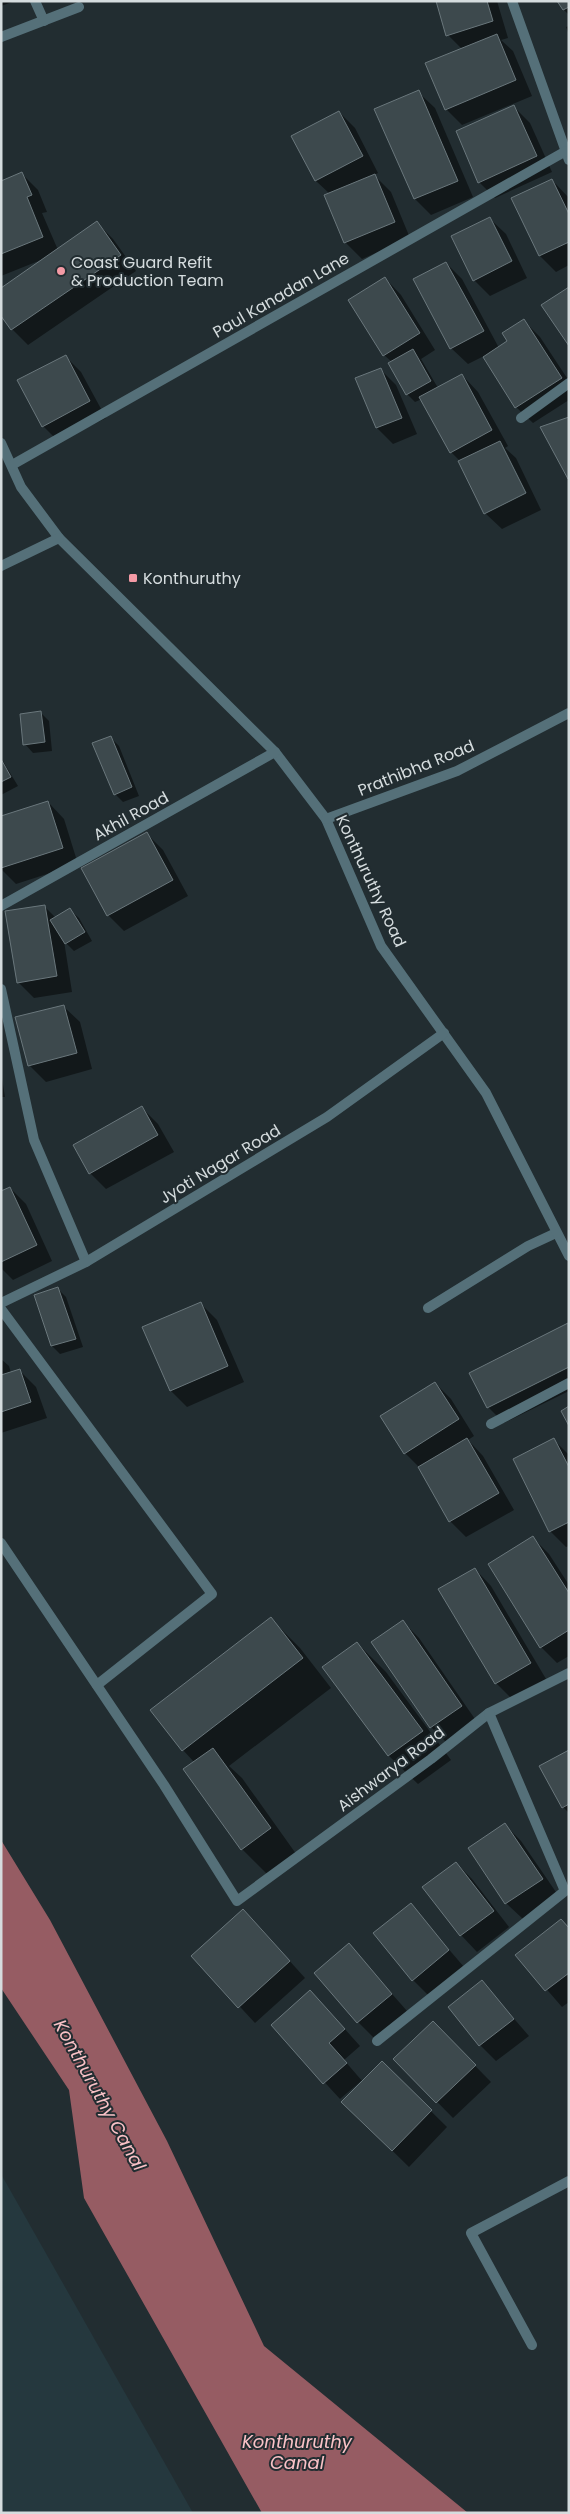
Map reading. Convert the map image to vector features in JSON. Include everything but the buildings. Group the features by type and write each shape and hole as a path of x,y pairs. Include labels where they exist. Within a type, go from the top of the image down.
{"street":[{"path":"35,1 44,21"},
{"path":"512,1 568,154"},
{"path":"1,37 79,7"},
{"name":"Paul Kanadan Lane","path":"12,465 568,154"},
{"path":"521,418 569,383"},
{"name":"Konthuruthy Road","path":"1,443 21,487 60,538 275,752 326,819 381,946 486,1093 569,1256"},
{"path":"1,566 60,538"},
{"name":"Prathibha Road","path":"326,819 457,771 569,713"},
{"name":"Akhil Road","path":"1,906 275,752"},
{"path":"1,989 34,1140 86,1262"},
{"name":"Jyoti Nagar Road","path":"1,1303 86,1262 327,1116 444,1033"},
{"path":"428,1308 528,1246 556,1233"},
{"path":"1,1309 212,1594 97,1685 1,1543"},
{"path":"491,1424 569,1383"},
{"name":"Aishwarya Road","path":"97,1685 237,1901 431,1759 489,1713 569,1673"},
{"path":"378,2041 565,1891 489,1713"},
{"path":"532,2345 471,2232 569,2181"}],"shaded area":[{"path":"1,2174 193,2513 1,2513"}],"water":[{"name":"Konthuruthy Canal","path":"1,1840 50,1920 167,2141 264,2346 468,2513 262,2513 84,2198 69,2090 1,1988"}],"place":[{"name":"Coast Guard Refit & Production Team","path":"61,271"},
{"name":"Konthuruthy","path":"133,578"}]}
